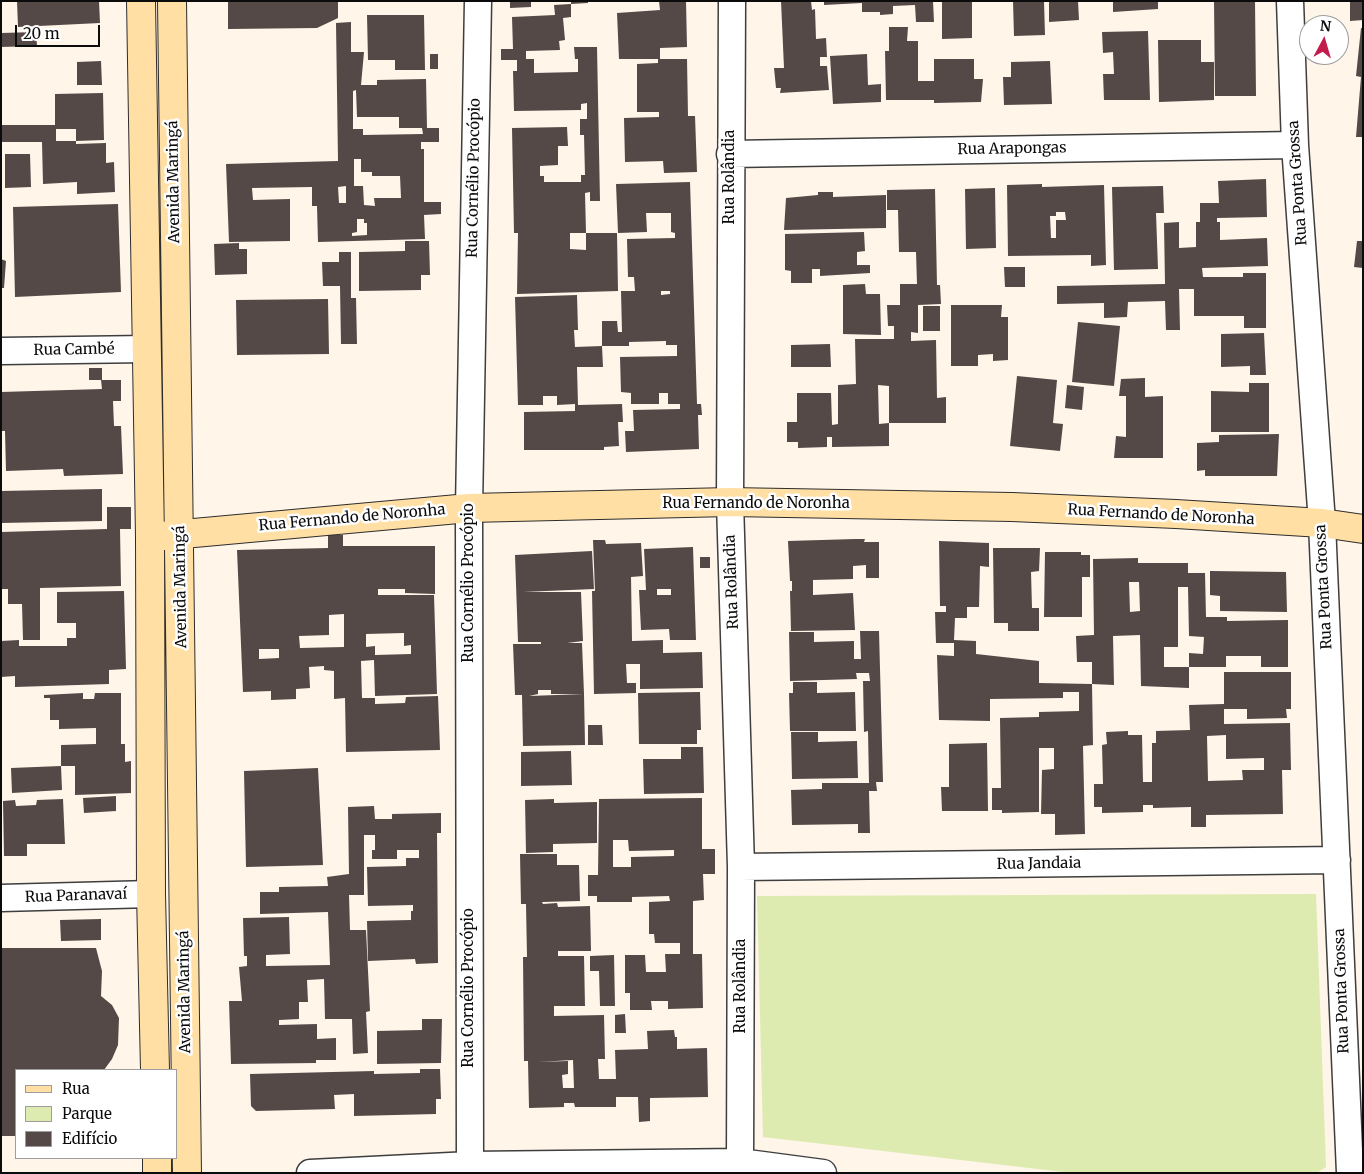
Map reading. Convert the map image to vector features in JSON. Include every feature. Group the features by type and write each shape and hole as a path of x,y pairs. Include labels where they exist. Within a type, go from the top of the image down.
{"main road":[{"name":"Avenida Maringá","path":"140,1 150,537 151,894 155,1069"},
{"name":"Avenida Maringá","path":"172,1 187,1173"},
{"name":"Rua Fernando de Noronha","path":"150,537 469,508 730,502 1012,507 1322,523 1363,529"},
{"path":"157,1159 157,1173"}],"street":[{"name":"Rua Cornélio Procópio","path":"470,1166 469,508 478,1"},
{"name":"Rua Rolândia","path":"732,1 730,502 741,867 740,1162"},
{"name":"Rua Ponta Grossa","path":"1290,1 1294,145 1322,523 1350,1173"},
{"name":"Rua Arapongas","path":"730,154 1294,145"},
{"name":"Rua Cambé","path":"1,351 147,349"},
{"name":"Rua Jandaia","path":"741,867 1337,860"},
{"name":"Rua Paranavaí","path":"1,898 151,894"},
{"path":"310,1173 470,1166 740,1162 823,1173"}],"green space":[{"path":"1316,894 1326,1167 1317,1173 1072,1173 763,1137 757,896"}],"building":[{"path":"17,1 99,1 100,23 18,27"},
{"path":"228,1 338,1 338,18 317,28 228,29"},
{"path":"510,1 531,1 531,7 510,8"},
{"path":"571,1 588,1 588,3 571,4"},
{"path":"659,1 686,1 687,47 660,48 660,59 687,59 688,116 695,116 697,172 664,173 663,161 625,162 624,118 659,117 659,112 637,112 637,64 658,63 658,59 619,59 617,13 660,10"},
{"path":"781,1 811,1 812,10 815,9 816,39 826,38 827,57 820,57 820,66 827,66 829,90 780,93 781,88 776,88 774,68 784,68"},
{"path":"824,1 933,1 934,22 916,22 915,5 893,6 893,14 880,15 880,12 862,12 862,3 824,5"},
{"path":"942,1 972,2 972,38 942,39"},
{"path":"1013,1 1044,1 1045,35 1014,36"},
{"path":"1049,1 1078,1 1079,20 1049,22"},
{"path":"1113,1 1158,1 1158,9 1113,12"},
{"path":"1214,1 1255,1 1256,96 1215,96"},
{"path":"1350,1 1363,1 1363,20 1350,21"},
{"path":"571,4 571,17 563,18 565,40 559,41 560,50 526,51 526,59 534,59 534,73 578,72 578,59 575,59 574,47 597,47 600,201 590,201 590,192 585,193 586,233 617,233 618,291 517,294 518,233 514,233 512,128 567,127 568,146 558,146 558,165 540,166 540,176 544,176 544,182 581,182 581,175 585,175 584,135 580,135 580,119 587,119 587,103 581,104 581,110 514,111 513,71 517,71 517,60 501,60 501,49 513,49 512,17 555,15 554,5","holes":["570,233 586,233 586,250 570,249"]},
{"path":"367,15 424,15 425,70 395,70 395,60 368,60"},
{"path":"351,22 351,52 364,52 361,85 377,85 377,80 426,79 427,128 439,128 439,142 421,142 421,149 424,149 424,202 441,202 441,214 424,215 425,239 318,242 317,206 312,206 312,187 252,188 253,200 290,199 290,241 229,242 226,164 338,161 336,23","holes":["356,90 357,117 399,117 399,128 422,128 423,134 363,135 363,129 353,129 353,91","354,159 361,159 361,172 372,172 372,176 400,176 401,198 374,198 375,206 364,205 363,186 354,186","346,186 346,203 339,203 338,187","357,219 364,219 364,223 367,223 367,235 352,236 352,233 357,232"]},
{"path":"889,27 908,27 907,41 918,41 918,81 934,81 934,59 974,59 974,79 983,79 981,102 934,103 934,100 886,100 885,51 889,51"},
{"path":"1361,28 1363,28 1363,137 1356,137 1361,77 1356,76"},
{"path":"1148,31 1150,100 1104,100 1103,74 1114,74 1113,52 1103,53 1102,32"},
{"path":"36,32 37,46 1,47 1,33"},
{"path":"1158,40 1201,40 1201,62 1214,62 1214,100 1159,102"},
{"path":"430,54 438,54 438,69 430,69"},
{"path":"867,54 868,85 881,84 881,102 833,104 830,56"},
{"path":"101,61 102,85 77,85 77,62"},
{"path":"1050,61 1052,104 1004,105 1003,77 1011,77 1011,62"},
{"path":"103,93 104,140 76,141 76,144 106,143 106,163 114,162 115,192 77,194 77,182 43,184 42,142 1,142 1,125 55,125 55,94","holes":["56,129 76,129 76,141 56,141"]},
{"path":"5,154 30,154 31,187 5,188"},
{"path":"1266,179 1267,217 1217,218 1217,222 1220,222 1220,240 1267,238 1268,266 1202,268 1203,277 1243,277 1243,273 1266,273 1266,328 1244,328 1244,316 1194,316 1194,289 1179,289 1180,330 1166,330 1165,301 1128,302 1127,317 1104,318 1104,303 1057,304 1057,286 1165,284 1164,223 1179,222 1179,248 1196,247 1196,222 1200,222 1200,203 1219,203 1218,181"},
{"path":"690,182 697,404 701,404 702,415 698,415 699,449 626,452 625,431 634,431 633,410 680,409 680,404 668,404 668,393 659,393 659,404 631,404 631,393 621,392 620,357 677,356 677,345 666,345 666,341 629,342 629,346 602,346 602,321 617,321 618,332 622,332 621,291 635,291 634,277 628,277 627,239 675,238 675,233 671,232 671,213 646,213 647,232 618,233 616,184","holes":["661,291 670,291 670,294 661,295"]},
{"path":"1042,184 1042,187 1104,185 1106,265 1091,266 1091,255 1008,256 1007,185","holes":["1056,212 1065,212 1066,220 1056,220 1056,238 1051,238 1050,216 1056,216"]},
{"path":"1163,186 1164,213 1156,213 1158,269 1114,270 1112,187"},
{"path":"995,188 996,248 966,249 965,189"},
{"path":"935,189 937,285 940,285 941,304 918,305 918,333 911,332 911,341 936,340 937,398 946,397 946,423 889,423 889,446 832,447 832,437 827,437 827,447 798,448 798,442 787,442 787,422 797,422 797,393 831,393 832,425 838,424 838,385 856,384 855,339 894,339 894,326 888,326 887,305 900,305 900,284 917,284 916,252 899,252 898,210 887,210 887,190","holes":["878,385 889,386 889,423 879,424"]},
{"path":"818,192 833,192 833,197 886,195 886,228 784,230 786,198 818,195"},
{"path":"118,204 121,292 15,297 13,207"},
{"path":"864,232 865,251 857,252 857,265 870,265 870,273 820,276 820,269 812,269 812,283 791,283 791,271 785,270 785,234"},
{"path":"405,241 429,241 430,275 421,275 421,290 359,291 359,252 405,251"},
{"path":"1357,241 1363,241 1363,268 1354,267"},
{"path":"239,243 239,249 247,249 247,274 215,275 214,244"},
{"path":"339,252 351,252 351,298 356,298 357,344 341,344 340,286 323,286 322,262 339,262"},
{"path":"1,259 6,261 4,288 1,288"},
{"path":"1004,267 1025,267 1025,287 1005,287"},
{"path":"865,284 866,294 880,294 881,335 843,334 843,285"},
{"path":"577,295 578,330 574,330 575,347 602,346 603,367 577,367 578,405 622,404 623,422 618,422 619,446 604,447 604,450 524,450 524,412 575,411 575,404 557,405 557,396 543,396 543,405 518,405 515,297"},
{"path":"328,299 329,354 237,355 236,300"},
{"path":"951,305 1002,305 1001,317 1008,317 1008,360 993,361 993,354 978,355 978,366 951,366"},
{"path":"923,306 940,306 940,331 923,331"},
{"path":"1078,322 1120,326 1114,386 1072,382"},
{"path":"1264,333 1266,375 1250,375 1250,366 1221,367 1221,334"},
{"path":"830,344 831,367 791,367 791,345"},
{"path":"89,368 102,368 102,380 89,380"},
{"path":"1017,376 1057,380 1053,423 1063,424 1060,451 1010,446"},
{"path":"1145,378 1145,397 1163,396 1163,458 1114,458 1116,436 1126,437 1126,396 1119,396 1121,379"},
{"path":"101,380 121,380 121,401 113,401 114,426 121,426 123,474 64,476 63,469 6,471 5,431 1,431 1,392 102,389"},
{"path":"1249,383 1269,383 1269,432 1211,432 1211,391 1249,392"},
{"path":"1067,385 1084,387 1082,410 1065,408"},
{"path":"1279,434 1277,476 1205,476 1205,470 1197,471 1197,443 1219,442 1219,435"},
{"path":"102,489 102,521 1,523 1,491"},
{"path":"107,507 131,507 131,529 120,529 121,586 40,588 40,640 23,640 22,604 8,604 8,589 1,589 1,532 107,529"},
{"path":"328,535 343,535 343,546 435,546 435,594 405,593 405,589 378,589 378,595 434,595 437,694 375,696 374,660 361,661 362,698 375,698 375,704 405,703 406,697 438,696 440,750 346,752 345,698 334,699 334,671 324,670 324,666 309,667 310,688 296,689 296,699 271,700 271,691 243,692 237,550 328,548","holes":["344,614 344,647 300,648 299,636 329,635 329,615","404,633 404,646 411,645 411,654 375,655 375,646 366,647 366,634","259,649 279,649 279,658 259,659"]},
{"path":"865,539 864,542 879,542 879,578 866,578 866,565 853,566 853,579 813,580 813,595 853,593 855,630 791,631 790,591 792,591 792,581 790,581 788,541"},
{"path":"593,540 605,540 606,544 641,543 643,576 631,577 632,641 663,640 663,653 702,652 703,688 640,689 640,664 626,664 627,683 636,683 636,693 594,694 592,591 595,591"},
{"path":"939,541 989,543 989,567 980,566 979,607 967,607 967,618 955,618 954,640 976,641 976,654 1039,661 1039,683 1092,684 1093,745 1083,746 1085,834 1055,835 1055,814 1041,814 1042,770 1054,769 1054,748 1039,748 1039,812 1002,813 1002,810 992,810 992,788 1001,788 1000,718 1039,717 1039,712 1079,711 1079,692 1063,692 1063,698 990,699 990,721 939,720 937,655 954,656 954,643 936,643 935,612 946,612 946,606 940,606"},
{"path":"693,547 696,640 670,640 669,629 641,630 639,590 646,590 644,549","holes":["657,589 671,589 671,595 657,595"]},
{"path":"993,548 1040,548 1039,571 1031,572 1032,608 1039,608 1039,631 1008,631 1008,623 994,623"},
{"path":"592,551 594,589 523,592 581,592 583,641 567,643 582,643 584,694 585,745 523,746 522,695 515,695 513,644 541,644 541,642 518,642 515,555","holes":["538,690 551,690 551,694 584,694 529,696 538,694"]},
{"path":"1045,552 1081,552 1081,555 1090,555 1090,577 1082,577 1082,617 1044,617"},
{"path":"700,557 710,557 710,568 700,568"},
{"path":"1138,558 1138,563 1188,563 1188,573 1205,573 1206,617 1227,617 1227,621 1288,620 1288,667 1261,667 1261,656 1226,656 1226,667 1189,667 1189,688 1141,686 1140,635 1113,636 1114,685 1092,684 1092,662 1077,662 1076,636 1094,635 1093,559","holes":["1129,582 1139,582 1140,611 1130,612","1178,587 1188,587 1189,636 1204,637 1203,654 1189,653 1189,667 1164,667 1164,647 1178,647"]},
{"path":"1210,571 1286,572 1287,612 1220,611 1220,596 1210,595"},
{"path":"124,591 126,669 109,670 109,684 15,687 15,676 1,677 1,641 19,640 19,646 67,646 67,638 76,638 76,623 57,623 57,592"},
{"path":"860,631 879,631 883,782 876,782 877,791 869,791 870,833 858,833 858,824 792,825 791,790 822,789 822,783 869,783 868,731 864,732 863,681 870,681 869,673 856,673 857,679 790,681 789,632 814,632 814,642 854,641 854,659 861,659"},
{"path":"1224,672 1291,672 1291,709 1286,709 1287,718 1247,719 1247,709 1224,709 1224,724 1290,723 1291,770 1282,770 1283,814 1206,815 1206,827 1191,827 1191,807 1153,808 1153,805 1143,805 1143,812 1102,813 1102,807 1094,807 1094,784 1103,784 1102,745 1107,744 1106,732 1128,731 1128,735 1142,735 1143,782 1152,782 1152,743 1156,743 1156,731 1190,730 1189,705 1224,704","holes":["1226,735 1226,759 1264,758 1264,770 1242,770 1243,780 1208,781 1207,736"]},
{"path":"793,682 817,682 817,693 855,692 856,731 790,731 789,693 793,693"},
{"path":"700,692 701,730 697,730 697,744 639,744 638,693"},
{"path":"83,693 83,699 94,699 95,693 121,693 121,744 125,744 125,762 131,761 131,793 75,795 75,766 61,766 61,745 96,744 96,728 59,729 59,720 50,720 50,698 44,698 44,695"},
{"path":"588,725 602,725 603,745 588,745"},
{"path":"791,732 818,732 818,742 857,741 858,778 792,779"},
{"path":"987,743 988,811 942,811 941,787 949,787 949,744"},
{"path":"681,747 703,747 704,793 644,794 643,759 681,759"},
{"path":"571,751 572,785 521,786 521,752"},
{"path":"61,766 62,790 12,793 11,768"},
{"path":"318,768 323,865 246,867 244,771"},
{"path":"116,796 116,811 84,813 83,798"},
{"path":"702,798 702,849 715,849 715,874 703,874 704,900 693,901 693,954 702,954 703,1008 668,1009 668,1001 651,1001 652,1010 630,1010 630,993 625,993 625,955 645,955 646,972 666,972 665,954 680,954 680,943 655,943 654,934 649,934 649,902 670,901 669,896 632,897 632,902 597,902 597,896 588,896 588,875 598,875 599,799","holes":["613,840 628,840 629,851 674,850 674,856 631,857 631,867 613,867"]},
{"path":"63,799 65,844 27,844 27,856 4,856 3,801 15,800 16,806 36,805 37,800"},
{"path":"554,799 554,803 597,802 597,843 553,844 553,852 526,853 525,800"},
{"path":"374,806 375,819 392,819 392,814 441,813 441,833 437,833 438,963 416,964 415,959 368,961 367,921 411,920 413,905 368,906 367,867 406,866 406,858 419,858 419,850 397,850 397,859 372,859 372,850 375,850 375,835 364,835 364,895 349,895 350,930 366,930 370,1011 366,1012 368,1053 353,1054 352,1019 325,1019 324,979 307,980 308,1002 299,1002 299,1019 279,1020 279,1025 317,1024 317,1039 336,1038 336,1060 316,1060 316,1063 231,1064 229,1001 242,1001 239,967 247,966 247,956 244,956 243,918 289,917 290,954 266,955 266,966 330,965 328,912 260,914 260,892 279,892 279,887 328,886 327,877 349,874 348,807"},
{"path":"520,854 557,854 557,865 579,865 580,901 542,902 543,904 557,903 558,907 590,906 591,951 558,951 558,956 584,956 585,1006 554,1006 554,1016 604,1015 605,1059 598,1059 599,1079 616,1079 615,1050 648,1049 647,1031 674,1030 675,1037 677,1037 677,1049 707,1048 708,1097 650,1098 650,1121 639,1122 638,1097 616,1097 616,1107 575,1107 574,1103 564,1103 564,1107 529,1108 528,1061 524,1061 523,957 527,957 526,904 521,904","holes":["573,1060 574,1088 563,1088 562,1075 568,1074 568,1061 538,1062"]},
{"path":"101,919 101,940 61,941 60,920"},
{"path":"1,948 96,948 102,971 101,996 112,1005 119,1018 118,1045 112,1059 105,1069 15,1069 15,1136 1,1136"},
{"path":"614,955 615,1006 600,1006 599,971 590,971 590,956"},
{"path":"625,1014 626,1033 615,1033 615,1015"},
{"path":"422,1019 442,1019 441,1063 377,1064 377,1031 422,1030"},
{"path":"420,1069 440,1069 441,1099 436,1099 436,1114 354,1116 354,1094 334,1095 335,1109 256,1111 251,1106 250,1074 374,1071 374,1074 420,1073"}]}
